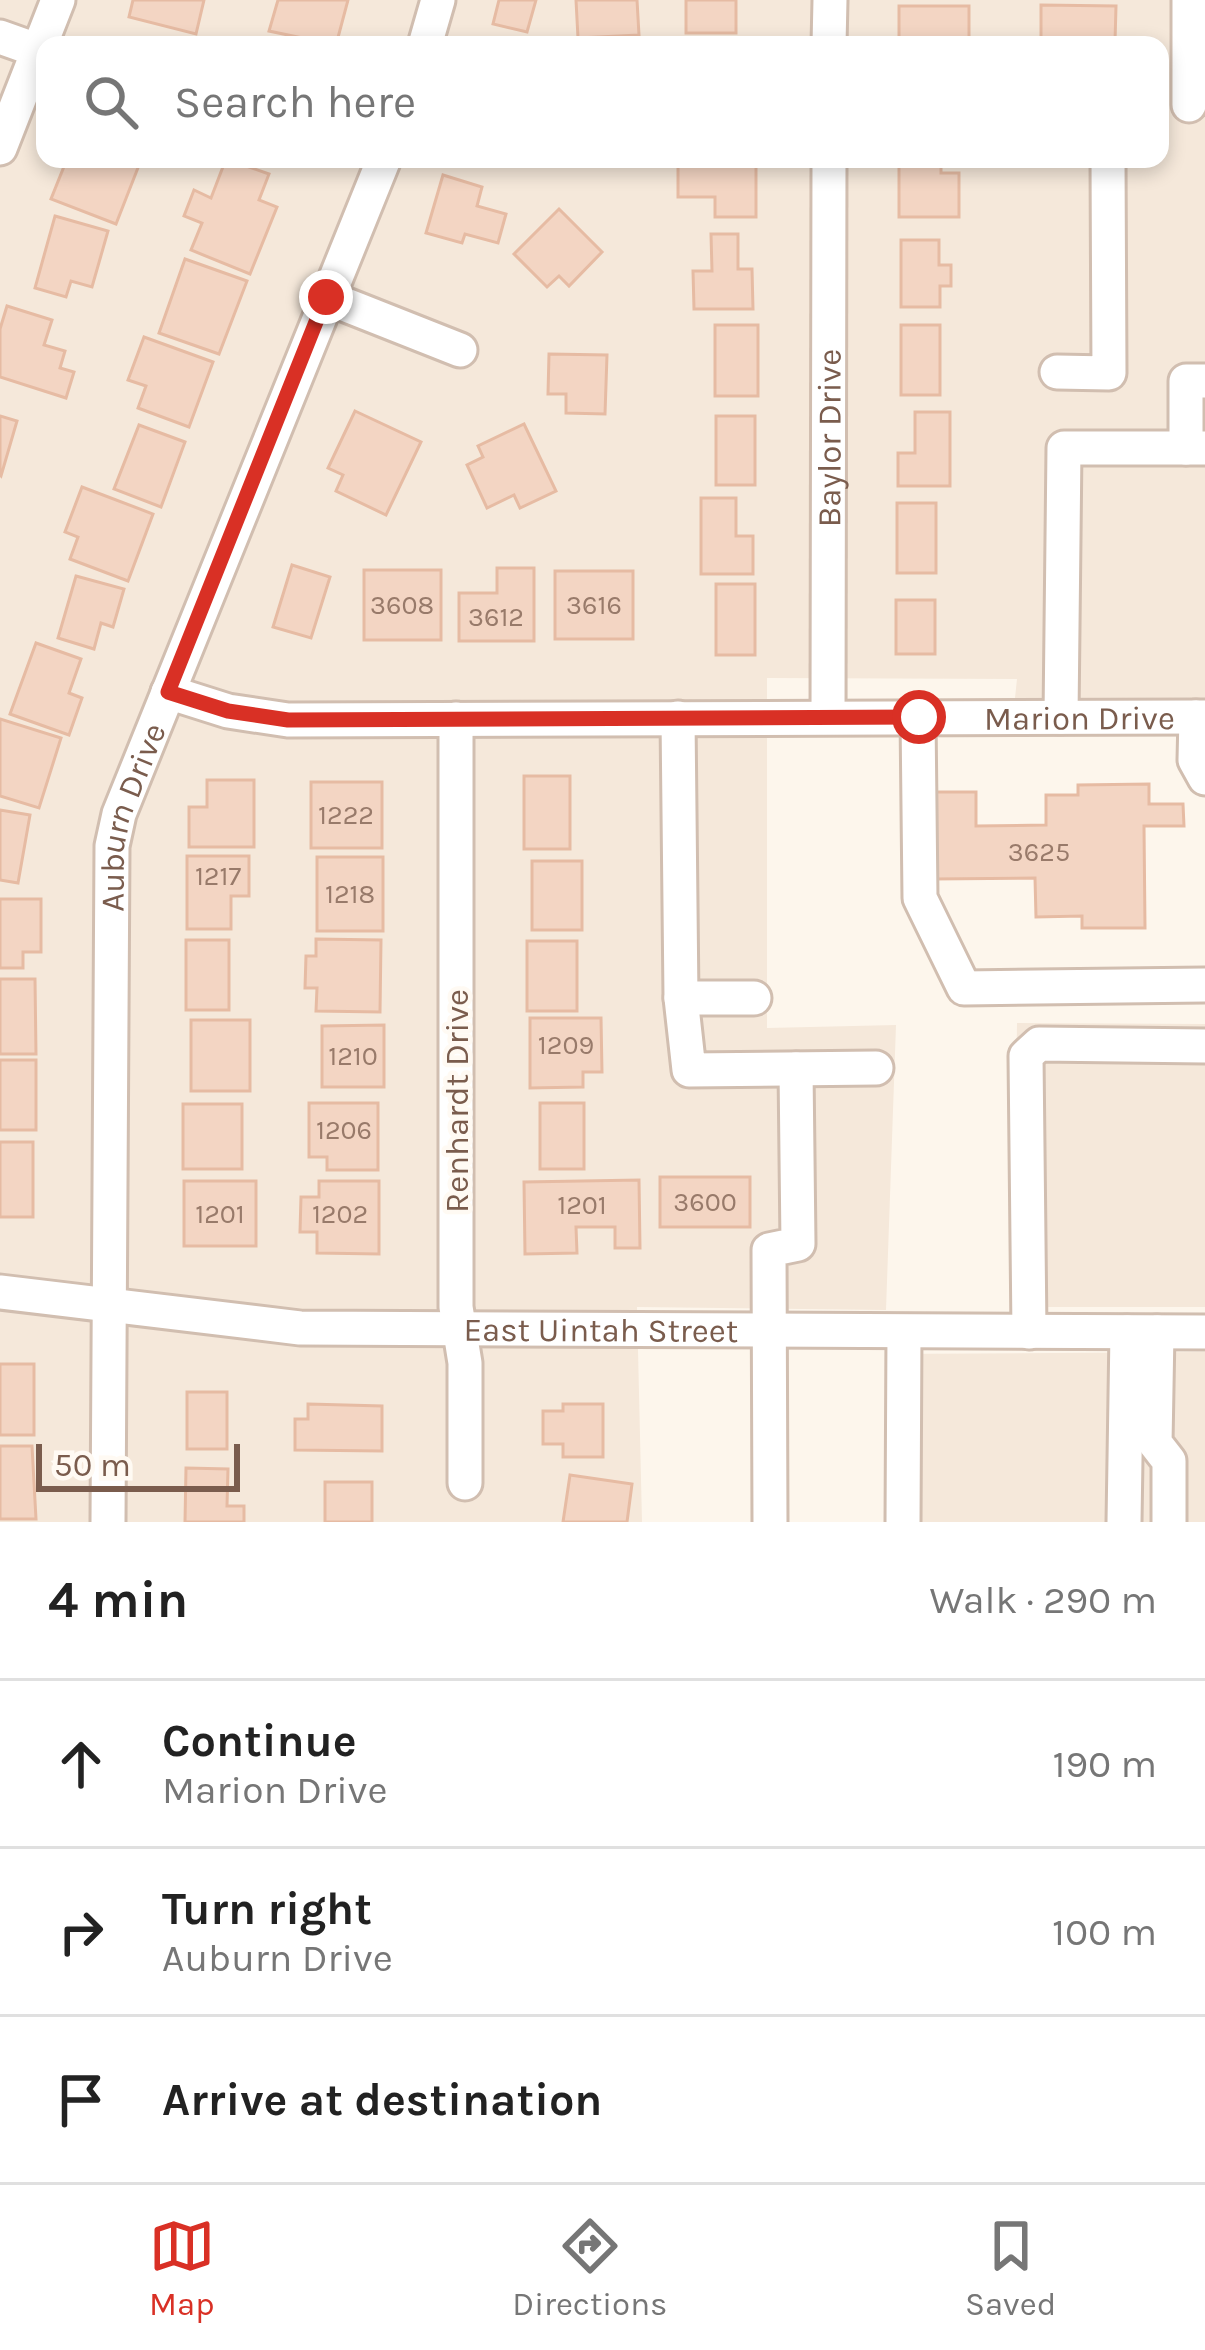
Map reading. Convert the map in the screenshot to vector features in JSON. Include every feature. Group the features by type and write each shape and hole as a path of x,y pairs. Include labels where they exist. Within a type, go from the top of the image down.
{"street":[{"path":"48,36 58,0"},
{"path":"428,36 438,0"},
{"path":"829,36 830,0"},
{"path":"1185,106 1189,0"},
{"path":"0,37 36,51"},
{"path":"0,148 36,69"},
{"name":"Auburn Drive","path":"108,1522 112,846 118,814 380,168"},
{"name":"Baylor Drive","path":"828,717 829,168"},
{"path":"1058,373 1109,373 1108,168"},
{"path":"326,297 460,350"},
{"path":"1061,717 1064,448 1195,448 1186,381 1205,381"},
{"name":"Marion Drive","path":"168,692 228,711 288,720 1201,717"},
{"path":"919,717 920,898 964,988 1205,985"},
{"path":"1201,717 1195,760 1205,778"},
{"path":"678,718 681,998 688,1070 876,1068"},
{"name":"Renhardt Drive","path":"456,719 456,1307 465,1363 465,1483"},
{"path":"681,998 754,998"},
{"path":"1029,1332 1026,1056 1039,1044 1205,1046"},
{"path":"770,1522 769,1250 798,1244 796,1069"},
{"name":"East Uintah Street","path":"0,1292 269,1326 460,1331 1205,1332"},
{"path":"903,1522 904,1332"},
{"path":"1124,1522 1142,1332"},
{"path":"1142,1332 1155,1443 1169,1462 1169,1522"}],"shaded area":[{"path":"0,0 1205,0 1205,700 1015,698 1017,679 767,678 767,1028 896,1025 886,1310 637,1307 642,1522 0,1522"},
{"path":"1017,1023 1205,1024 1205,1307 1013,1307"},
{"path":"1205,1352 1205,1522 888,1522 885,1354"}],"building":[{"path":"133,0 204,0 196,34 129,17"},
{"path":"278,0 348,0 338,36 269,31"},
{"path":"499,0 536,0 527,32 493,24"},
{"path":"576,0 637,0 639,35 578,36"},
{"path":"686,0 736,0 736,33 686,33"},
{"path":"1041,5 1116,6 1115,36 1041,36"},
{"path":"899,6 969,6 969,36 899,36"},
{"path":"63,168 138,168 116,224 51,199"},
{"path":"223,168 252,168 269,174 259,200 277,207 250,274 191,250 202,223 184,216 194,190 211,198"},
{"path":"678,168 756,168 756,217 715,217 715,197 678,197"},
{"path":"899,168 959,173 959,217 899,217"},
{"path":"443,175 482,187 477,206 506,214 498,243 465,234 462,243 426,233"},
{"path":"559,209 602,252 569,286 559,276 547,287 514,254"},
{"path":"55,216 108,231 92,287 71,281 66,297 35,288"},
{"path":"711,234 738,234 738,269 752,269 753,309 694,309 693,271 712,271"},
{"path":"901,240 939,240 939,265 951,265 951,286 940,286 940,307 901,307"},
{"path":"185,259 247,281 219,354 159,333"},
{"path":"7,306 52,320 44,345 65,351 60,368 74,372 66,398 0,377 0,329"},
{"path":"715,325 758,325 758,396 715,396"},
{"path":"901,325 940,325 940,395 901,395"},
{"path":"144,337 213,362 189,427 138,408 146,386 128,380"},
{"path":"549,354 607,355 605,414 566,413 566,394 548,394"},
{"path":"355,411 421,442 386,515 336,491 343,475 328,468"},
{"path":"915,412 950,412 950,486 898,486 898,453 915,453"},
{"path":"0,416 17,421 1,476 0,475"},
{"path":"716,416 755,416 755,485 716,485"},
{"path":"524,424 556,491 520,508 514,495 487,508 467,465 483,457 478,446"},
{"path":"139,425 185,442 161,507 114,489"},
{"path":"82,487 153,514 128,581 70,559 78,537 65,532"},
{"path":"701,498 736,498 736,536 753,536 753,574 701,574"},
{"path":"897,503 936,503 936,573 897,573"},
{"path":"292,565 330,577 311,638 273,627"},
{"path":"497,568 534,568 534,641 459,641 459,593 497,593"},
{"path":"364,570 441,570 441,640 364,640"},
{"path":"555,571 633,571 633,639 555,639"},
{"path":"76,576 124,589 113,627 101,623 94,649 58,638"},
{"path":"716,584 755,584 755,655 716,655"},
{"path":"896,600 935,600 935,654 896,654"},
{"path":"36,643 81,659 69,693 82,698 69,735 10,714"},
{"path":"0,719 61,738 39,808 0,796"},
{"path":"524,776 570,776 570,849 524,849"},
{"path":"207,780 254,780 254,847 189,847 189,807 207,807"},
{"path":"311,782 382,782 382,848 311,848"},
{"path":"1149,784 1149,804 1183,804 1184,826 1144,826 1145,928 1082,928 1082,916 1036,917 1035,878 934,879 933,792 976,792 976,826 1046,825 1046,795 1078,795 1078,785"},
{"path":"0,810 30,815 18,883 0,880"},
{"path":"187,856 249,856 249,896 231,896 231,929 187,929"},
{"path":"317,857 383,857 383,931 317,931"},
{"path":"532,861 582,861 582,930 532,930"},
{"path":"0,899 41,899 41,952 23,952 23,968 0,968"},
{"path":"316,939 381,940 380,1012 316,1011 317,988 305,988 306,956 316,956"},
{"path":"186,940 229,940 229,1010 186,1010"},
{"path":"527,941 577,941 577,1011 527,1011"},
{"path":"0,979 35,979 36,1054 0,1054"},
{"path":"530,1018 601,1018 602,1072 583,1072 583,1087 530,1088"},
{"path":"191,1020 250,1020 250,1091 191,1091"},
{"path":"384,1025 384,1087 322,1087 322,1026"},
{"path":"0,1060 36,1060 36,1130 0,1130"},
{"path":"309,1103 378,1103 378,1170 327,1170 327,1157 309,1157"},
{"path":"540,1103 584,1103 584,1169 540,1169"},
{"path":"183,1104 242,1104 242,1169 183,1169"},
{"path":"0,1142 33,1142 33,1217 0,1217"},
{"path":"660,1177 750,1177 750,1227 660,1227"},
{"path":"639,1180 640,1248 615,1248 615,1227 576,1227 577,1253 525,1254 524,1182"},
{"path":"184,1181 256,1181 256,1246 184,1246"},
{"path":"319,1181 379,1181 379,1254 317,1253 317,1232 300,1232 301,1197 319,1197"},
{"path":"0,1364 34,1364 34,1435 0,1435"},
{"path":"187,1392 227,1392 227,1449 187,1449"},
{"path":"308,1404 382,1406 382,1451 295,1450 295,1419 308,1419"},
{"path":"563,1404 603,1404 603,1457 563,1457 563,1444 543,1444 543,1411 563,1411"},
{"path":"0,1446 32,1446 36,1519 0,1519"},
{"path":"186,1468 228,1469 227,1506 244,1506 244,1522 185,1522"},
{"path":"570,1475 632,1484 627,1522 563,1522"},
{"path":"325,1482 372,1482 372,1522 325,1522"}],"route":[{"path":"326,297 168,692 228,711 288,720 919,717"}]}
